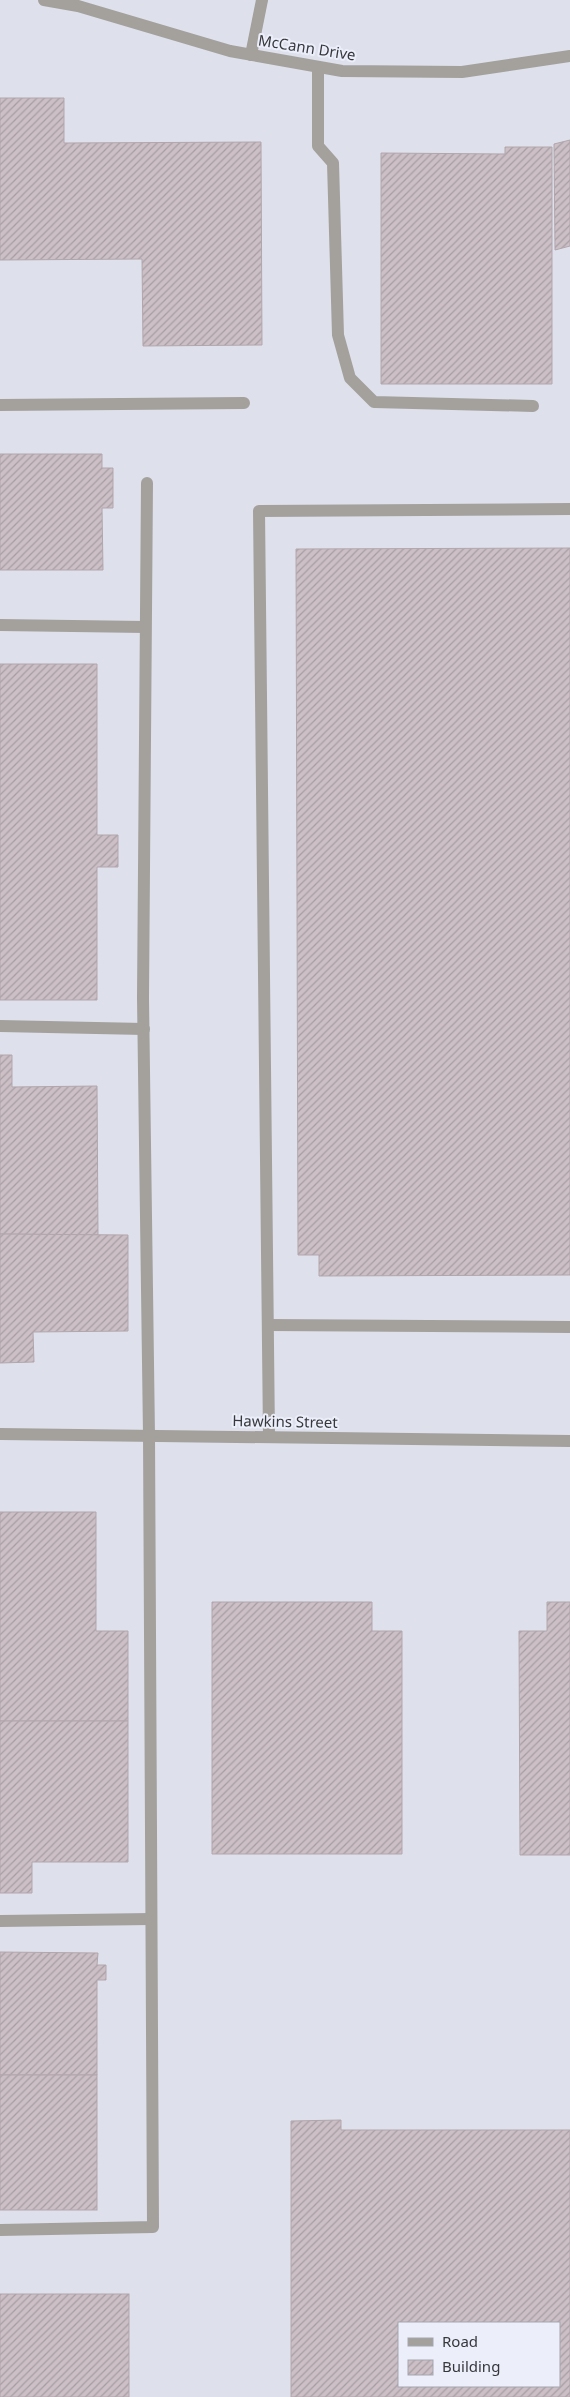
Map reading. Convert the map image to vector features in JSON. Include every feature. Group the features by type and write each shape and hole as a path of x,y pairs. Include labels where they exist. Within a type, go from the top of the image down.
{"street":[{"name":"McCann Drive","path":"44,0 78,6 251,55 342,71 462,72 570,56"},
{"path":"251,55 262,0"},
{"path":"318,67 318,146 333,163 338,335 350,378 374,402 533,406"},
{"path":"0,406 244,403"},
{"path":"0,2230 153,2227 149,1436 144,1029 147,483"},
{"path":"269,1437 259,511 570,508"},
{"path":"0,625 145,627"},
{"path":"0,1026 144,1029"},
{"path":"268,1325 570,1327"},
{"name":"Hawkins Street","path":"0,1434 570,1441"},
{"path":"0,1921 151,1919"}],"building":[{"path":"0,98 64,98 64,143 261,142 262,345 143,346 142,259 0,260"},
{"path":"570,140 570,246 555,250 554,144"},
{"path":"505,147 552,147 552,384 381,384 381,153 505,154"},
{"path":"0,454 102,454 102,468 113,468 113,508 102,508 103,570 0,570"},
{"path":"570,548 570,1275 319,1276 319,1255 298,1255 296,549"},
{"path":"0,664 97,664 97,835 118,835 118,867 97,867 97,1000 0,1000"},
{"path":"0,1055 12,1055 12,1087 97,1086 98,1235 0,1234"},
{"path":"0,1234 128,1235 128,1331 33,1332 34,1362 0,1363"},
{"path":"0,1512 96,1512 96,1631 128,1631 128,1721 0,1721"},
{"path":"212,1602 372,1602 372,1631 402,1631 402,1854 212,1854"},
{"path":"547,1602 570,1602 570,1855 520,1855 519,1631 547,1631"},
{"path":"0,1721 128,1721 128,1862 32,1862 32,1893 0,1893"},
{"path":"0,1952 98,1953 97,1965 106,1965 106,1980 97,1980 97,2075 0,2075"},
{"path":"0,2075 97,2075 97,2210 0,2210"},
{"path":"341,2120 341,2130 570,2130 570,2397 291,2397 291,2121"},
{"path":"0,2294 129,2294 129,2397 0,2397"}]}
